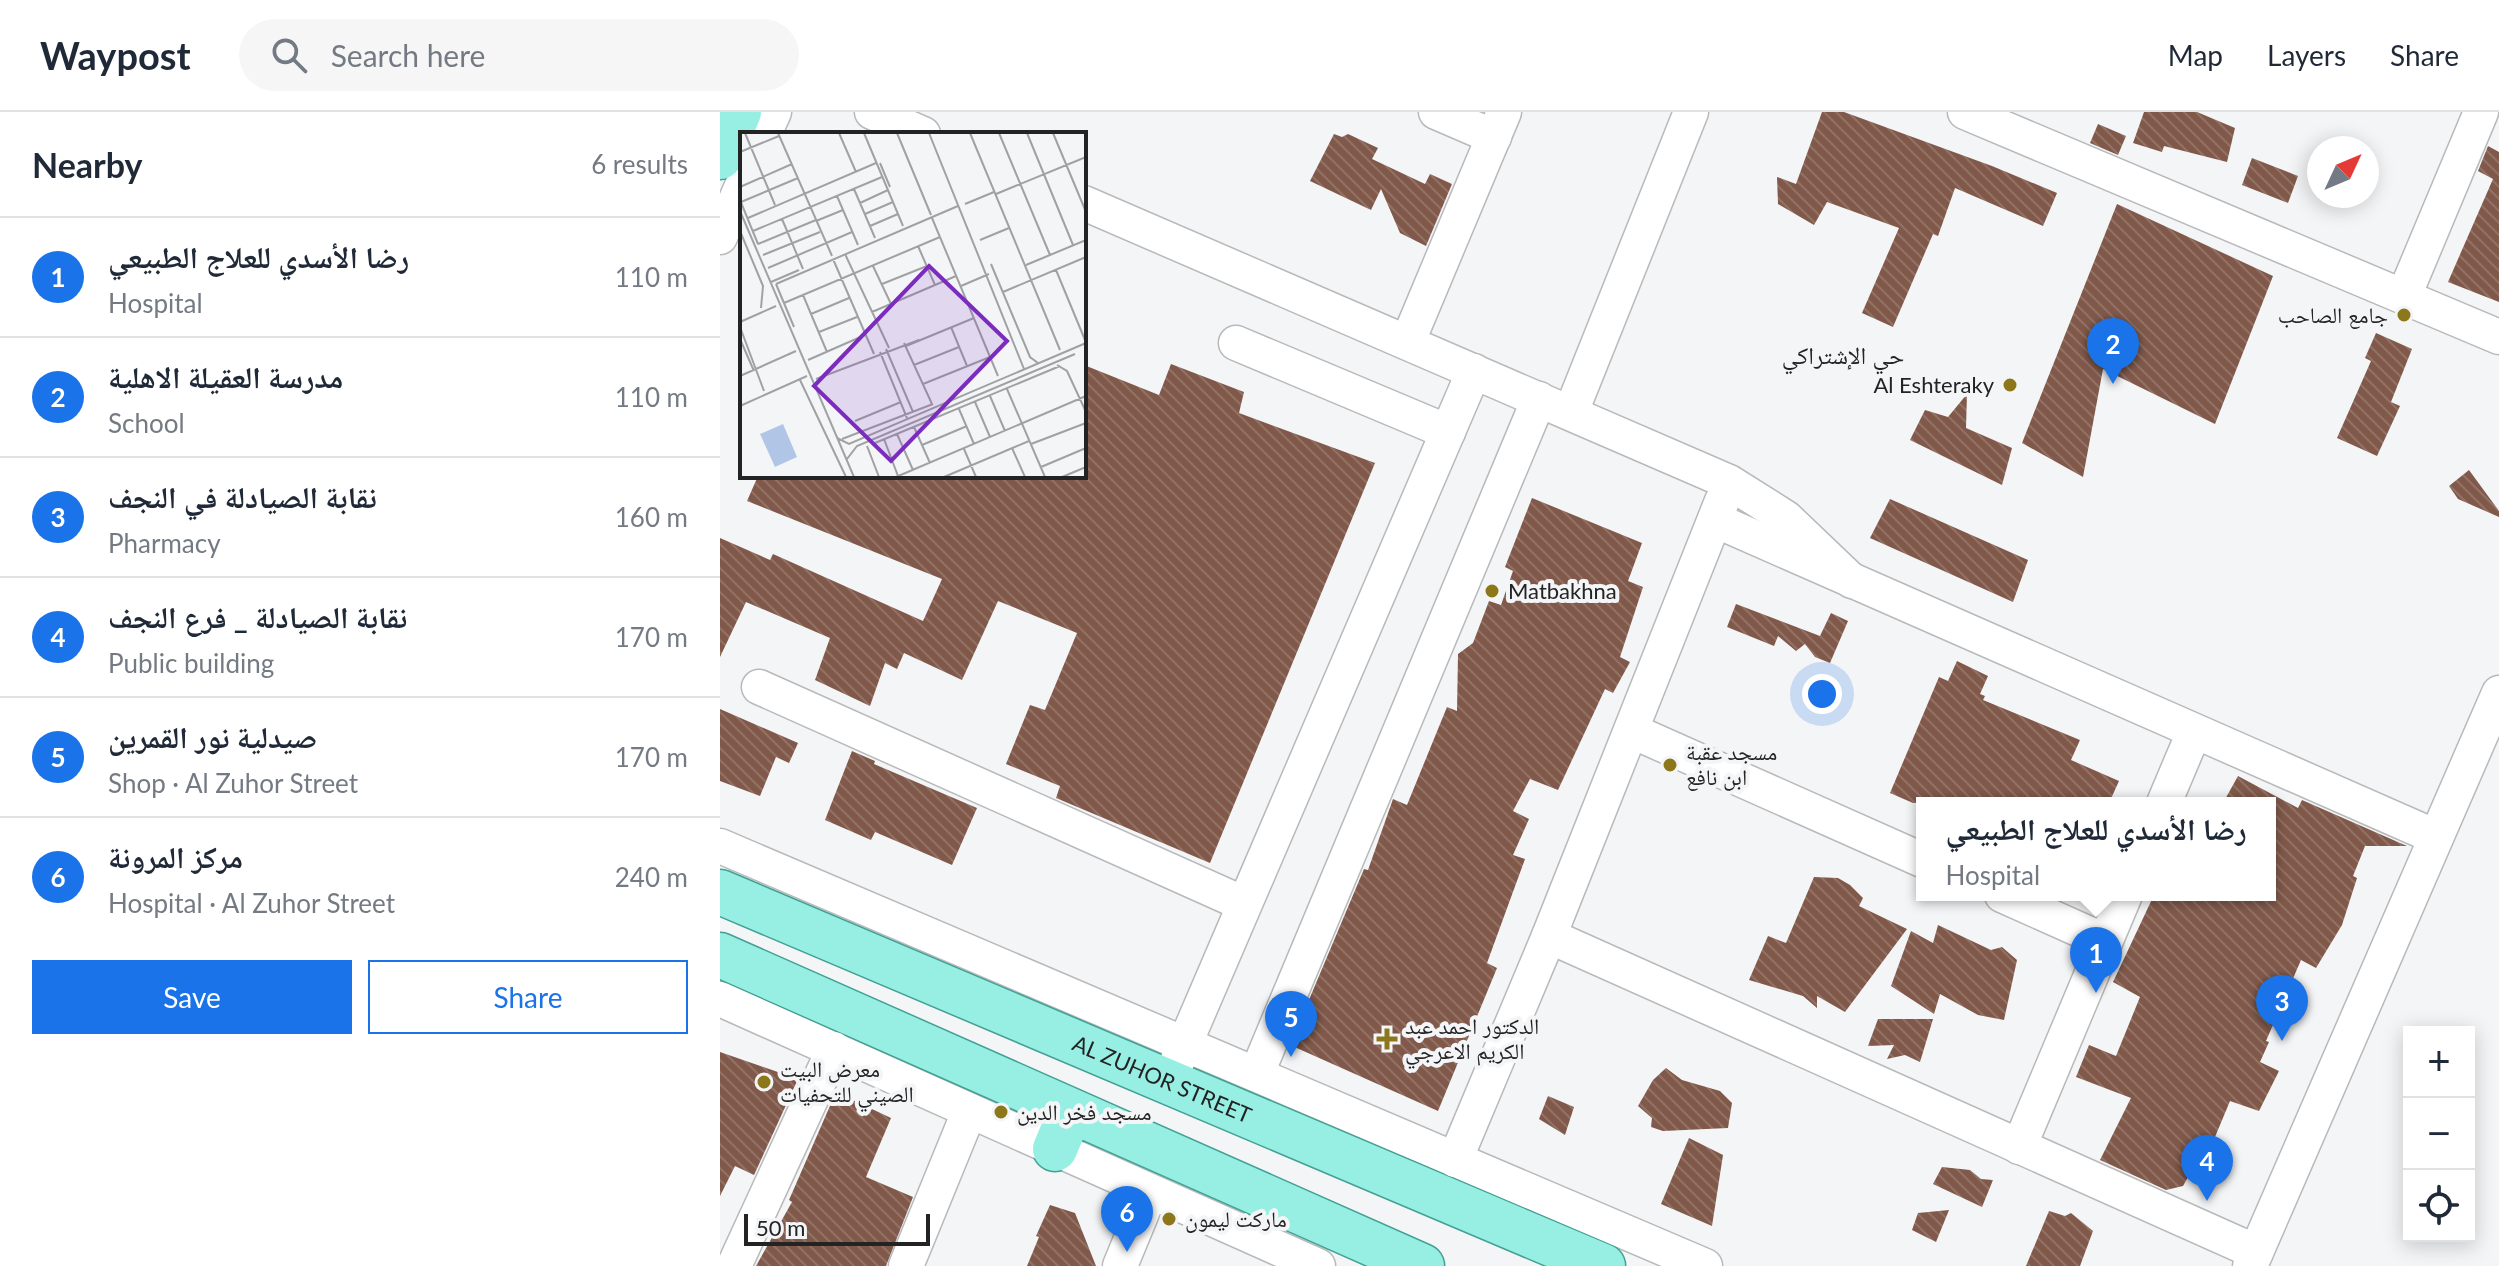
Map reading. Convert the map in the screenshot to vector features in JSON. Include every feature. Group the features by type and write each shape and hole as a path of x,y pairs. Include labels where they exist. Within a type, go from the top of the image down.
{"main road":[{"path":"720,157 739,112"},
{"name":"AL ZUHOR STREET","path":"720,892 842,942 1177,1061 1603,1266"},
{"path":"842,942 768,927 753,939 729,974 1063,1131 1422,1266"}],"street":[{"path":"765,132 774,112"},
{"path":"872,112 922,126"},
{"path":"1408,341 1499,124 1436,112"},
{"path":"1571,412 1691,112"},
{"path":"1965,112 2499,337"},
{"path":"2404,296 2481,112"},
{"path":"720,237 740,191"},
{"path":"1086,204 1729,482 1786,518 1852,581"},
{"path":"1236,343 1448,432"},
{"path":"1177,1061 1242,903 1474,371"},
{"path":"1257,1073 1539,399"},
{"path":"1455,1160 1632,731 1729,482"},
{"path":"1715,520 2436,837"},
{"path":"759,687 1242,903"},
{"path":"1549,936 2019,1147 2253,1259 2499,693"},
{"path":"1632,731 1916,857"},
{"path":"2167,797 2194,732"},
{"path":"720,846 1177,1061 1257,1073 1705,1266"},
{"path":"2015,901 2105,941"},
{"path":"2019,1147 2122,901"},
{"path":"729,974 834,1049 969,1112 1063,1131 1150,1193 1318,1266"},
{"path":"734,1266 834,1049"},
{"path":"906,1266 969,1112"},
{"path":"1120,1266 1150,1193"}],"building":[{"path":"1822,112 1844,112 2057,193 2043,226 1955,188 1938,236 1933,234 1893,327 1862,313 1899,228 1827,202 1814,225 1778,204 1777,177 1796,184"},
{"path":"2144,112 2197,112 2235,128 2227,162 2164,146 2162,152 2133,143"},
{"path":"2098,124 2126,136 2118,155 2090,143"},
{"path":"1334,134 1342,137 1348,134 1378,148 1372,159 1425,184 1430,174 1452,184 1426,246 1400,233 1381,189 1371,210 1310,181"},
{"path":"2488,146 2499,152 2499,302 2448,282 2493,179 2478,171"},
{"path":"2252,158 2298,176 2288,203 2242,185"},
{"path":"2117,204 2273,276 2215,424 2103,369 2083,477 2022,443"},
{"path":"2376,333 2412,349 2391,402 2400,406 2377,456 2337,438 2371,361 2365,358"},
{"path":"1171,364 1244,392 1239,413 1375,463 1210,863 1056,798 1060,786 1006,764 1030,705 1045,710 1077,633 998,601 962,680 904,653 897,669 885,663 870,706 815,680 830,638 746,602 720,657 720,538 770,560 773,554 923,621 942,579 747,501 757,478 1086,478 1086,366 1159,395"},
{"path":"1967,394 1966,428 2012,448 2002,485 1910,440 1925,410 1948,417"},
{"path":"2469,470 2499,511 2499,517 2458,499 2449,486"},
{"path":"1532,498 1642,543 1628,581 1643,587 1620,657 1630,662 1613,693 1605,689 1558,790 1530,779 1513,811 1529,819 1513,855 1525,859 1487,963 1497,968 1438,1111 1290,1045 1364,869 1368,870 1393,799 1407,805 1447,707 1457,711 1458,654 1473,643 1489,601 1501,605 1513,571 1505,567"},
{"path":"1890,499 2028,560 2013,602 1870,538"},
{"path":"1736,604 1820,636 1831,613 1848,621 1830,663 1815,657 1805,644 1796,651 1778,636 1774,646 1727,627"},
{"path":"1957,661 1988,676 1980,694 1985,696 1983,700 2080,740 2071,760 2119,781 2112,797 1916,797 1916,803 1913,803 1890,793 1939,677 1948,681"},
{"path":"720,709 798,743 789,763 776,757 760,796 720,781"},
{"path":"852,751 875,761 874,764 977,808 952,865 875,832 871,840 825,820"},
{"path":"2238,776 2298,808 2302,800 2407,846 2365,846 2353,876 2357,878 2342,925 2316,968 2301,960 2266,1041 2269,1042 2260,1062 2279,1071 2259,1111 2230,1101 2210,1149 2205,1147 2183,1186 2166,1190 2100,1160 2131,1098 2076,1077 2089,1045 2116,1056 2140,997 2113,982 2151,901 2276,901 2276,797 2226,797"},
{"path":"1814,877 1838,878 1863,898 1859,906 1907,929 1845,1012 1817,996 1817,1008 1803,996 1749,980 1768,936 1786,943"},
{"path":"1938,925 1991,950 2002,947 2017,960 2004,1020 1978,1015 1940,994 1934,1014 1891,986 1911,931 1933,943"},
{"path":"1878,1019 1933,1019 1920,1062 1905,1055 1887,1059 1894,1045 1868,1046"},
{"path":"720,1052 798,1079 754,1175 735,1166 720,1196"},
{"path":"1666,1068 1682,1080 1720,1091 1732,1103 1728,1128 1663,1131 1651,1127 1652,1118 1638,1106 1653,1080"},
{"path":"836,1092 891,1118 866,1177 913,1197 886,1266 756,1266 792,1202 789,1200"},
{"path":"1548,1096 1574,1107 1565,1135 1539,1119"},
{"path":"1689,1138 1723,1155 1712,1226 1661,1204"},
{"path":"1942,1167 1970,1170 1981,1179 1993,1180 1982,1207 1933,1184"},
{"path":"1050,1205 1075,1213 1096,1266 1027,1266"},
{"path":"1949,1210 1936,1242 1912,1230 1918,1213"},
{"path":"2049,1211 2065,1216 2071,1213 2093,1231 2080,1266 2026,1266"}],"place":[{"name":"جامع الصاحب","path":"2404,315"},
{"name":"مدرسة العقيلة الاهلية","path":"2113,384"},
{"name":"Al Eshteraky","path":"2010,385"},
{"name":"Matbakhna","path":"1492,591"},
{"name":"مسجد عقبة ابن نافع","path":"1670,765"},
{"name":"رضا الأسدي للعلاج الطبيعي","path":"2096,993"},
{"name":"الدكتور احمد عبد الكريم الاعرجي","path":"1387,1039"},
{"name":"نقابة الصيادلة في النجف","path":"2282,1041"},
{"name":"صيدلية نور القمرين","path":"1291,1057"},
{"name":"معرض البيت الصيني للتحفيات","path":"764,1082"},
{"name":"مسجد فخر الدين","path":"1001,1112"},
{"name":"نقابة الصيادلة _ فرع النجف","path":"2207,1201"},
{"name":"ماركت ليمون","path":"1169,1219"},
{"name":"مركز المرونة","path":"1127,1252"}],"district":[{"name":"حي الإشتراكي","path":"1843,356"}]}
